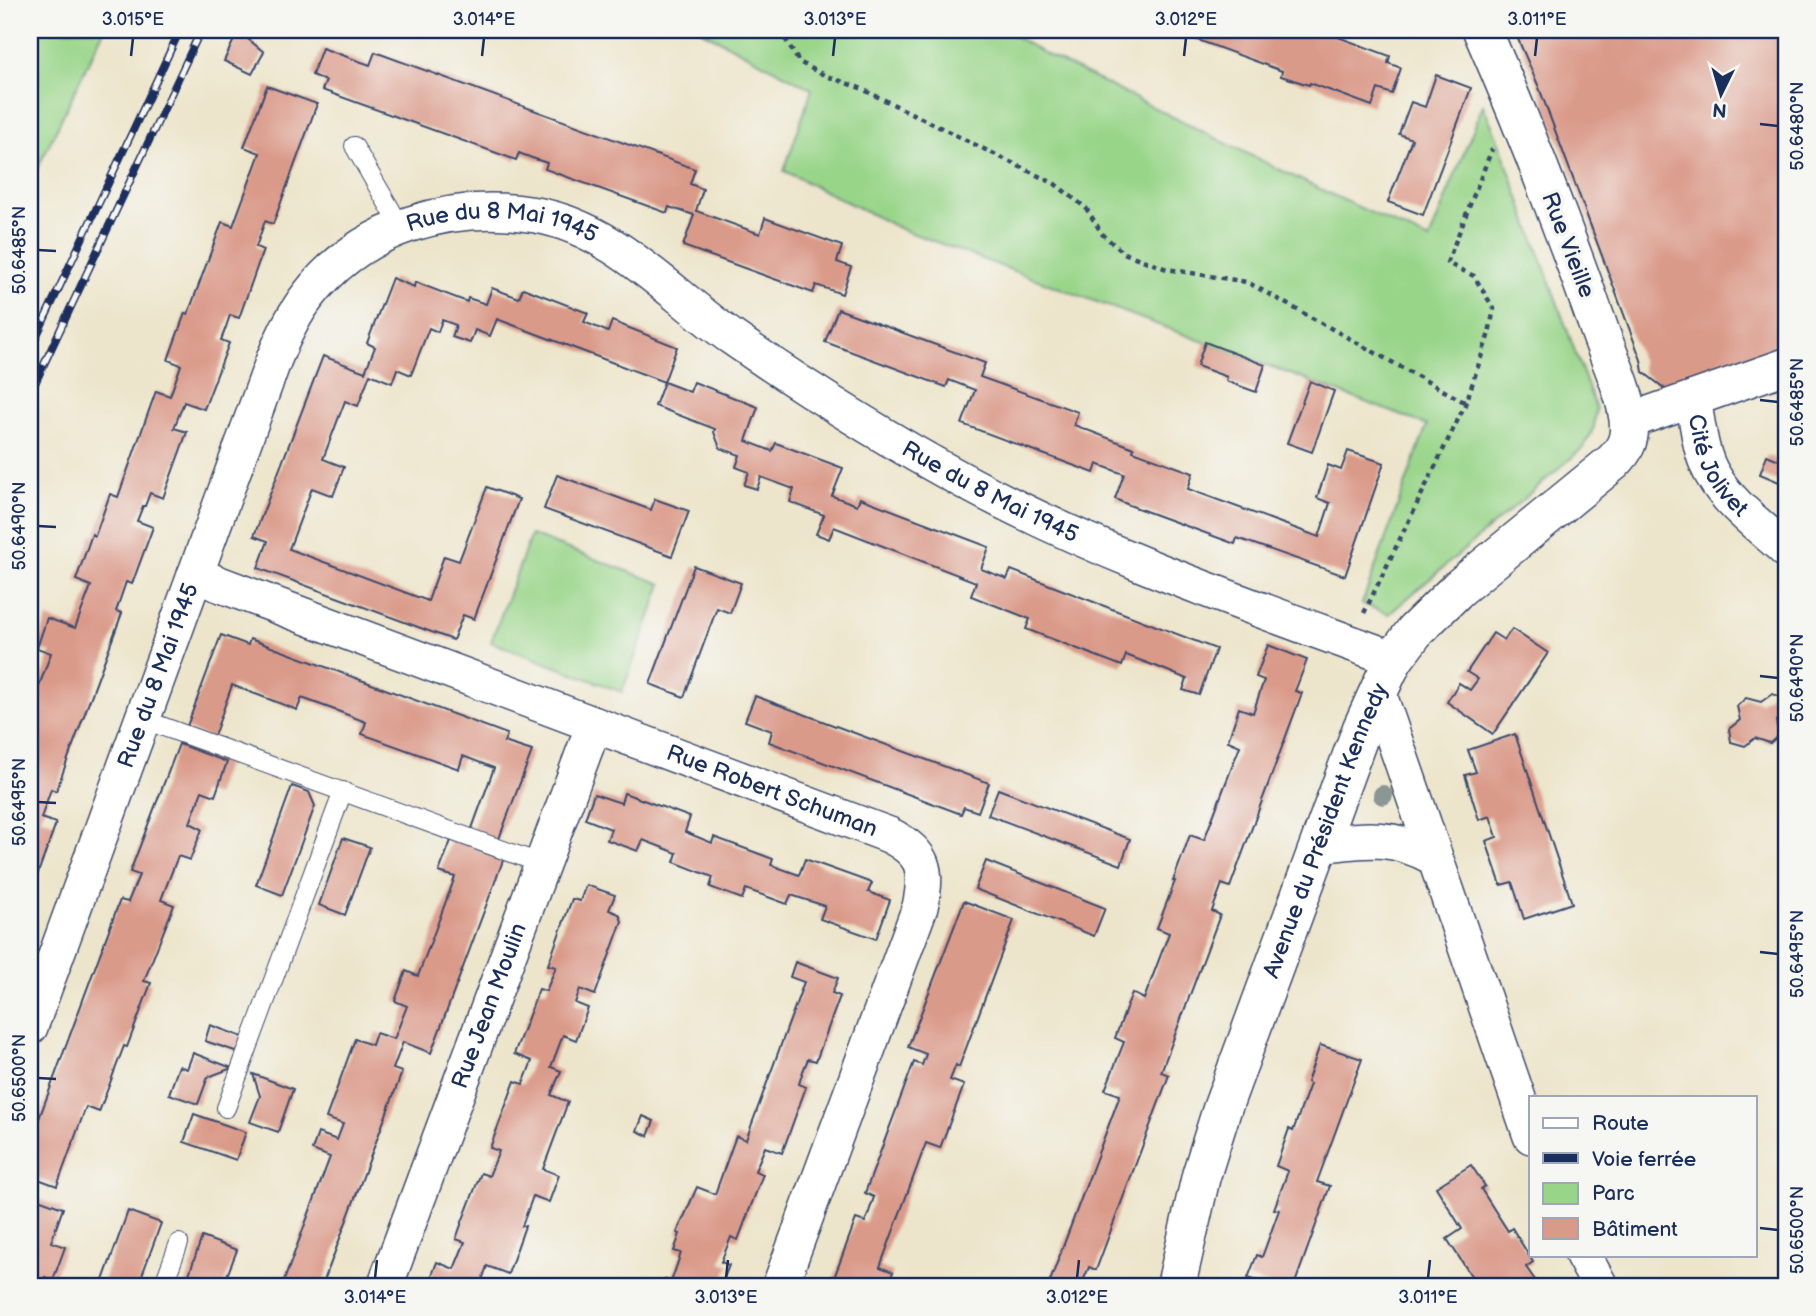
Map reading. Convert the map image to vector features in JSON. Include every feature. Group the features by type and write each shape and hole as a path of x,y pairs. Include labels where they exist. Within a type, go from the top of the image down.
{"street":[{"name":"Rue Vieille","path":"1482,30 1523,126 1624,401 1629,421 1628,441 1623,452 1613,462"},
{"name":"Rue du 8 Mai 1945","path":"30,1027 274,359 296,314 323,277 342,260 380,235 441,215 491,211 538,216 591,233 627,256 701,315 762,358 849,414 966,482 1091,542 1351,643 1386,675"},
{"path":"1629,421 1786,366"},
{"name":"Cité Jolivet","path":"1693,399 1712,476 1723,490 1786,550"},
{"name":"Avenue du Président Kennedy","path":"1176,1286 1189,1222 1210,1145 1238,1062 1386,675 1415,631 1459,588 1613,462"},
{"name":"Rue Robert Schuman","path":"195,575 889,835 914,850 921,862 923,890 920,907 780,1286"},
{"path":"1386,675 1435,858 1529,1130"},
{"name":"Rue Jean Moulin","path":"385,1286 594,725"},
{"path":"1319,845 1382,839 1403,843 1435,858"},
{"path":"1584,1256 1600,1286"}],"lane":[{"path":"354,146 401,227"},
{"path":"142,719 542,864"},
{"path":"226,1108 343,792"},
{"path":"163,1286 179,1242"}],"path":[{"path":"780,30 799,62 824,75 860,88 1055,184 1086,208 1103,235 1124,253 1167,269 1247,282 1466,403"},
{"path":"1351,643 1466,403 1489,332 1493,309 1474,276 1447,263 1497,137 1509,95"}],"green space":[{"path":"30,30 104,30 30,184"},
{"path":"700,30 1004,30 1045,54 1429,240 1483,105 1596,409 1594,427 1584,447 1389,614 1362,604 1427,425 901,229 784,171 812,89"},
{"path":"531,535 662,584 622,692 491,642"}],"building":[{"path":"1171,30 1319,30 1390,56 1388,63 1401,68 1392,94 1378,89 1372,106 1310,83 1309,85 1281,76 1282,71"},
{"path":"1514,30 1786,30 1786,348 1668,391 1643,372 1641,360 1538,85"},
{"path":"238,31 264,52 252,74 224,61"},
{"path":"322,48 370,65 375,52 695,169 690,184 703,189 696,211 760,234 765,218 842,246 837,262 851,267 842,294 816,285 813,293 683,246 694,215 669,207 667,213 545,169 547,163 519,153 516,160 322,90 326,81 312,75"},
{"path":"1436,75 1471,88 1423,215 1388,202 1412,139 1399,134 1411,102 1425,107"},
{"path":"267,86 317,104 273,224 265,221 256,247 263,250 239,318 230,315 221,340 229,343 204,409 184,402 174,428 187,432 163,498 150,493 137,521 153,527 132,584 126,582 116,611 122,613 56,791 51,789 41,818 56,823 30,895 30,711 51,653 37,648 47,618 75,628 91,586 76,580 92,534 95,536 110,494 118,497 156,391 170,396 181,365 168,360 185,313 188,314 222,222 233,226 260,153 244,147"},
{"path":"392,278 414,287 415,282 467,302 468,298 486,304 492,288 519,298 523,288 588,313 584,322 608,332 612,321 677,347 664,382 497,319 490,336 475,330 470,343 452,337 456,325 442,320 438,332 429,328 411,375 397,369 392,383 370,374 358,406 345,401 323,459 344,467 333,496 312,488 289,549 428,601 444,556 459,561 487,487 519,499 474,619 463,615 453,640 258,568 268,541 254,536 323,356 365,372 375,347 367,343"},
{"path":"838,309 985,363 980,377 1078,412 1074,425 1193,473 1188,489 1319,537 1330,503 1317,498 1328,465 1341,470 1348,451 1384,463 1345,576 1237,538 1235,544 1129,505 1115,499 1124,474 1097,464 1094,473 962,424 975,390 949,380 946,387 825,342"},
{"path":"1205,342 1265,365 1256,392 1197,366"},
{"path":"1310,381 1334,391 1312,452 1287,443"},
{"path":"664,382 690,392 694,382 758,407 746,441 772,451 776,443 843,468 832,496 857,505 860,498 989,547 981,569 1007,579 1011,570 1216,649 1199,695 1183,690 1187,679 1158,667 1126,655 1122,666 1026,629 1030,619 971,596 976,582 834,527 829,539 816,534 824,515 790,502 794,489 761,477 757,489 744,485 749,472 736,467 740,455 720,448 715,429 655,406"},
{"path":"1767,455 1786,463 1786,485 1760,474"},
{"path":"557,475 651,510 655,499 689,511 672,556 544,509"},
{"path":"694,566 741,583 730,613 717,608 684,697 650,684"},
{"path":"1512,629 1548,653 1493,734 1447,702 1459,683 1470,690 1478,679 1467,672 1493,633 1504,640"},
{"path":"221,635 248,645 250,639 507,734 504,742 532,751 497,844 470,834 494,768 463,756 459,769 362,734 366,722 335,710 302,698 297,710 232,685 213,739 186,729"},
{"path":"1268,645 1307,660 1295,691 1302,693 1230,887 1222,884 1212,911 1220,915 1161,1072 1169,1075 1096,1270 1089,1267 1081,1286 1049,1284 1120,1095 1105,1090 1124,1042 1115,1038 1132,993 1144,999 1169,933 1157,928 1173,881 1190,835 1204,840 1240,746 1228,741 1239,708 1253,713 1264,680 1256,677"},
{"path":"1772,694 1786,698 1786,713 1776,721 1779,735 1770,743 1755,738 1745,746 1731,742 1729,729 1740,720 1737,706 1746,698 1761,702"},
{"path":"755,696 989,783 978,812 964,807 961,814 769,742 772,731 745,721"},
{"path":"1515,734 1572,903 1524,919 1512,882 1501,885 1486,841 1497,837 1490,816 1479,820 1465,775 1476,772 1468,750"},
{"path":"179,744 227,762 215,796 202,791 190,823 202,829 190,860 178,856 161,900 174,905 144,981 151,983 127,1047 124,1046 99,1112 86,1107 57,1186 30,1176 33,1164 30,1162 30,1143 120,900 128,902 139,875 130,872"},
{"path":"292,786 309,792 315,806 282,895 256,885"},
{"path":"998,789 1130,839 1121,865 988,815"},
{"path":"624,793 690,817 685,832 712,843 714,837 773,859 771,865 799,875 805,859 872,883 868,892 890,900 876,939 820,919 825,906 791,895 787,904 746,889 742,899 710,887 713,877 674,862 677,853 643,840 638,851 607,840 611,829 585,819 594,794 621,803"},
{"path":"343,838 370,847 345,915 319,905"},
{"path":"452,838 505,855 431,1053 403,1042 393,1069 402,1072 324,1281 332,1284 331,1286 282,1286 330,1157 312,1150 318,1133 337,1140 343,1124 326,1118 355,1039 372,1045 376,1033 394,1039 407,1006 395,1001 406,971 418,976 455,877 439,872"},
{"path":"986,861 1105,908 1094,936 975,889"},
{"path":"586,885 615,895 609,910 619,914 622,921 595,995 580,989 575,1003 588,1008 576,1040 563,1035 551,1067 561,1071 551,1095 568,1102 543,1169 559,1175 549,1202 533,1196 508,1274 487,1266 480,1286 428,1286 437,1262 454,1269 465,1242 456,1239 462,1222 481,1173 489,1176 499,1151 490,1148 515,1081 523,1084 532,1061 514,1054 539,989 546,991 556,967 548,965 572,899 580,901"},
{"path":"964,901 1014,920 959,1067 956,1065 950,1080 964,1085 940,1148 926,1143 880,1267 893,1272 888,1286 831,1286 856,1219 865,1222 869,1212 874,1197 865,1193 914,1062 922,1065 926,1054 908,1047"},
{"path":"795,962 838,978 832,993 840,996 816,1061 808,1059 803,1071 799,1084 806,1087 782,1153 765,1147 755,1171 763,1174 738,1240 731,1237 721,1262 729,1265 721,1286 661,1286 664,1279 671,1282 681,1253 674,1251 680,1234 677,1233 697,1187 715,1194 736,1136 746,1140 804,982 790,977"},
{"path":"210,1025 243,1037 238,1052 205,1041"},
{"path":"1320,1045 1362,1059 1317,1182 1330,1186 1294,1286 1273,1286 1248,1278 1257,1255 1262,1257 1279,1210 1274,1209 1288,1171 1276,1166 1289,1129 1293,1131 1310,1084 1307,1082"},
{"path":"193,1053 232,1068 208,1077 198,1104 169,1094 179,1066 187,1069"},
{"path":"253,1074 293,1089 278,1132 250,1122 260,1096"},
{"path":"194,1114 246,1132 236,1160 184,1142"},
{"path":"643,1116 654,1121 648,1136 637,1131"},
{"path":"1471,1165 1485,1186 1481,1189 1508,1231 1512,1228 1533,1262 1526,1267 1539,1286 1478,1286 1447,1239 1462,1229 1436,1187"},
{"path":"30,1196 63,1208 51,1242 65,1247 53,1280 45,1277 42,1286 30,1286"},
{"path":"128,1211 161,1223 138,1286 101,1286"},
{"path":"202,1237 237,1250 223,1286 185,1286"}],"railway":[{"path":"30,350 180,30"},
{"path":"30,394 201,30"}]}
